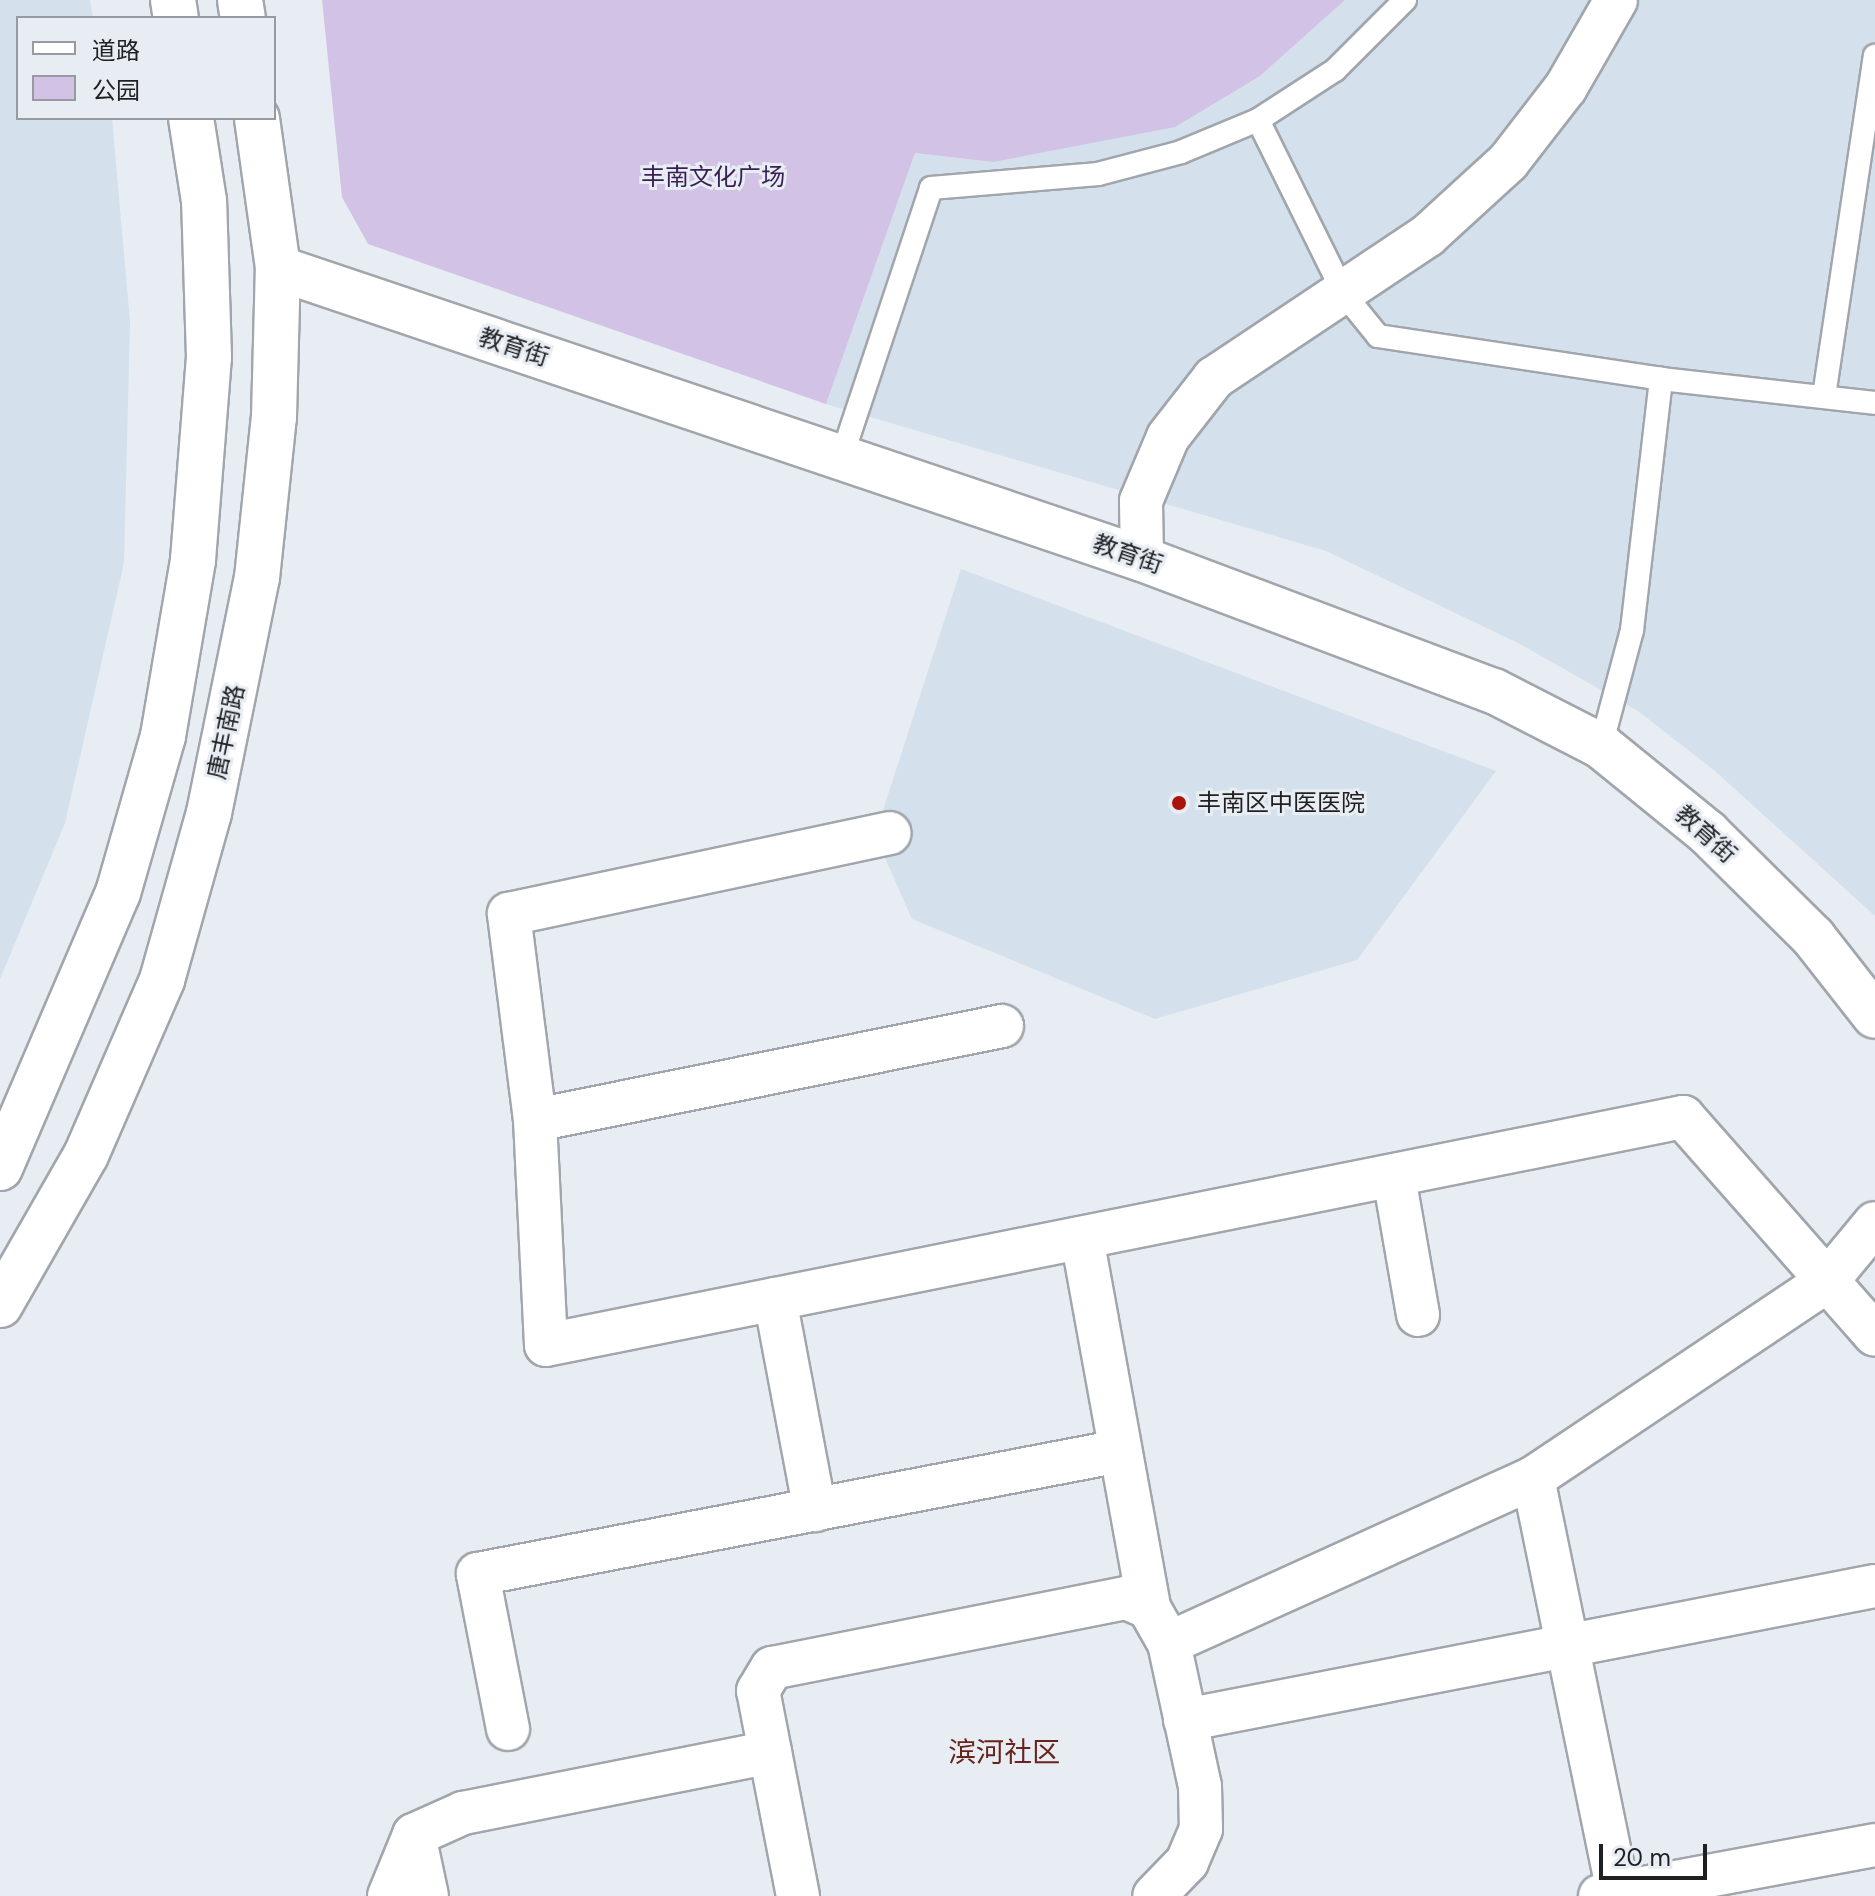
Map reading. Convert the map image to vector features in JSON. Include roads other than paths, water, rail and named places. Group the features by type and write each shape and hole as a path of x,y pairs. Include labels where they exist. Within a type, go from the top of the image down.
{"main road":[{"path":"0,1168 118,893 163,736 193,560 209,357 204,201 191,120"},
{"name":"唐丰南路","path":"0,1305 86,1155 162,980 209,813 257,578 274,417 278,268 257,120"},
{"name":"教育街","path":"278,268 1142,559 1494,691 1601,746 1708,833 1813,937 1875,1016"}],"street":[{"path":"1142,559 1141,501 1168,437 1214,378 1427,236 1508,162 1566,87 1616,0"},
{"path":"889,833 509,914 535,1120 546,1345 1683,1117 1875,1335"},
{"path":"535,1120 1002,1026"},
{"path":"1394,1177 1418,1315"},
{"path":"1159,1626 1533,1478 1827,1281 1875,1223"},
{"path":"1082,1238 1120,1451 1159,1626 1185,1720 1201,1829 1187,1862 1154,1896"},
{"path":"775,1299 815,1510"},
{"path":"508,1729 478,1574 1120,1451"},
{"path":"1533,1478 1573,1648 1609,1894 1875,1845"},
{"path":"1185,1720 1573,1648 1875,1586"},
{"path":"798,1896 758,1691 772,1668 1126,1598 1159,1626"},
{"path":"389,1896 414,1835 463,1813 770,1752"},
{"path":"414,1835 427,1896"}],"lane":[{"path":"842,456 931,188 1098,174 1181,152 1258,120 1335,70 1405,0"},
{"path":"1824,396 1875,56"},
{"path":"1258,120 1344,294 1378,336 1661,379 1875,403"},
{"path":"1601,746 1632,630 1661,379"}],"place":[{"name":"丰南区中医医院","path":"1179,803"}],"district":[{"name":"滨河社区","path":"1004,1753"}],"park label":[{"name":"丰南文化广场","path":"713,177"}]}
